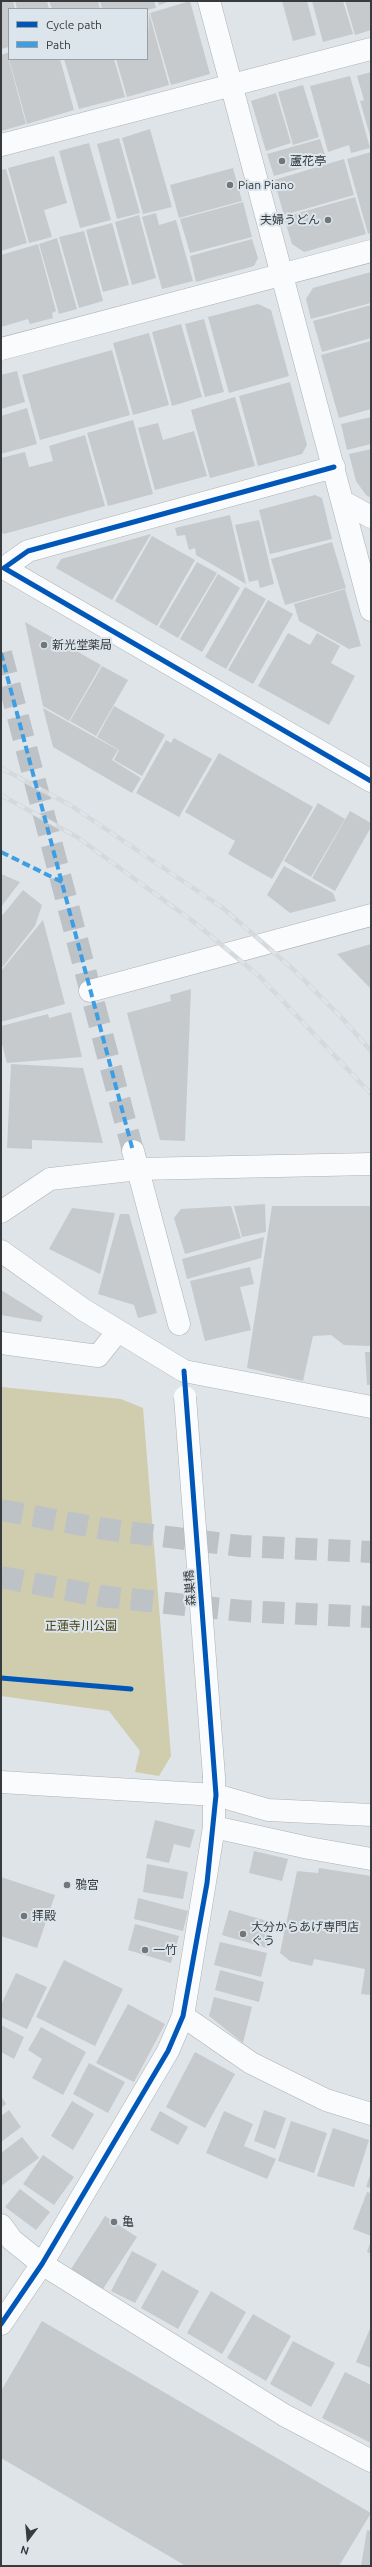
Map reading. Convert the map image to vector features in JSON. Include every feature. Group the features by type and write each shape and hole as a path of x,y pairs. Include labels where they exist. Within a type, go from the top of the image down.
{"street":[{"path":"209,1 371,610"},
{"path":"1,145 371,49"},
{"path":"1,349 371,251"},
{"path":"334,467 28,551 4,568 371,781"},
{"path":"342,501 371,517"},
{"path":"90,991 371,915"},
{"path":"136,1160 179,1324"},
{"path":"1,1212 50,1178 136,1160 371,1164"},
{"path":"1,1251 84,1310 184,1371 371,1407"},
{"path":"1,1343 98,1356 118,1331"},
{"name":"森巣橋","path":"1,2324 42,2264 168,2051 183,2016 214,1827 215,1786 184,1371"},
{"path":"1,1782 215,1786 268,1810 371,1815"},
{"path":"214,1827 309,1848 371,1859"},
{"path":"183,2016 251,2063 326,2100 371,2114"},
{"path":"1,2225 12,2240 42,2264 284,2415 371,2461"}],"green space":[{"name":"正蓮寺川公園","path":"1,1387 121,1399 143,1408 171,1756 159,1776 135,1772 140,1751 109,1711 1,1696"}],"building":[{"path":"1,1 13,1 15,8 8,8 8,47 1,49"},
{"path":"15,1 47,1 49,8 17,8"},
{"path":"49,1 98,1 100,8 52,8"},
{"path":"100,1 154,1 156,8 148,10 148,8 102,8"},
{"path":"158,1 171,1 159,5"},
{"path":"190,1 210,74 171,85 150,13"},
{"path":"282,1 307,1 316,35 293,41"},
{"path":"312,1 343,1 353,34 323,42"},
{"path":"345,1 371,1 371,30 355,35"},
{"path":"149,13 169,85 127,97 116,60 148,60"},
{"path":"8,53 8,60 26,124 1,131 1,55"},
{"path":"9,60 60,60 74,110 27,124"},
{"path":"64,60 114,60 125,97 79,109"},
{"path":"371,72 371,139 360,101 364,100 357,76"},
{"path":"350,76 370,148 351,153 349,145 328,152 310,86"},
{"path":"303,85 319,137 293,145 278,92"},
{"path":"276,93 291,143 266,151 251,101"},
{"path":"150,129 172,207 143,214 122,138"},
{"path":"119,138 140,213 117,219 97,144"},
{"path":"320,139 327,161 274,176 267,154"},
{"path":"89,143 111,220 80,228 59,151"},
{"path":"371,152 371,233 368,234 347,159"},
{"path":"54,156 67,203 44,210 52,237 29,243 8,168"},
{"path":"344,159 354,195 284,215 274,180"},
{"path":"233,168 242,201 179,218 170,185"},
{"path":"6,169 27,243 1,251 1,170"},
{"path":"355,197 366,234 304,252 292,244 284,217"},
{"path":"243,202 252,237 190,253 180,219"},
{"path":"156,213 159,225 176,220 193,281 162,289 142,217"},
{"path":"139,215 156,278 132,285 115,222"},
{"path":"112,223 129,285 103,292 86,230"},
{"path":"84,231 103,301 79,308 59,237"},
{"path":"57,238 77,309 59,314 39,244"},
{"path":"252,239 258,258 254,266 196,282 190,256"},
{"path":"38,244 56,311 52,313 53,318 30,324 28,319 1,327 1,255"},
{"path":"371,272 371,303 311,319 306,299 313,288"},
{"path":"258,304 271,310 289,376 229,393 208,317"},
{"path":"371,305 371,338 322,352 313,321"},
{"path":"204,319 224,392 205,397 185,324"},
{"path":"181,324 202,397 172,406 152,332"},
{"path":"149,333 169,405 133,415 113,343"},
{"path":"371,341 371,409 339,418 321,355"},
{"path":"112,350 130,415 40,440 22,375"},
{"path":"17,371 25,402 1,409 1,375"},
{"path":"290,382 307,445 302,454 258,466 239,396"},
{"path":"235,397 255,466 210,478 191,410"},
{"path":"27,408 37,444 1,454 1,416"},
{"path":"371,417 371,444 347,450 341,424"},
{"path":"133,420 153,494 108,506 87,433"},
{"path":"158,423 163,440 194,431 207,476 155,490 138,428"},
{"path":"85,435 105,506 4,534 1,532 1,458 25,452 29,467 53,461 49,446"},
{"path":"371,449 371,498 366,495 356,481 349,454"},
{"path":"315,495 322,498 332,539 270,554 259,510"},
{"path":"230,515 246,584 196,555 195,548 189,550 185,535 177,536 175,528"},
{"path":"259,520 274,584 260,588 258,580 249,582 235,525"},
{"path":"151,534 112,600 56,568 61,559"},
{"path":"152,536 195,560 157,626 115,601"},
{"path":"332,542 346,588 285,605 271,559"},
{"path":"197,562 217,573 178,638 159,627"},
{"path":"218,574 240,588 202,652 180,639"},
{"path":"245,587 266,599 226,669 205,657"},
{"path":"345,589 361,646 349,649 299,621 294,604"},
{"path":"268,600 293,614 253,684 228,670"},
{"path":"25,622 101,665 69,721 43,706"},
{"path":"288,633 310,645 317,633 340,646 331,663 355,676 329,725 258,686"},
{"path":"102,666 128,680 96,736 70,721"},
{"path":"114,706 165,735 142,776 114,760 119,750 97,737"},
{"path":"43,708 118,750 112,760 141,778 132,793 53,747"},
{"path":"174,738 212,759 179,817 136,793 166,740 171,743"},
{"path":"219,753 313,807 272,879 228,854 235,841 185,812"},
{"path":"318,803 345,819 311,877 284,861"},
{"path":"350,811 371,823 371,827 335,891 312,878"},
{"path":"284,866 333,893 336,901 290,913 267,895"},
{"path":"1,874 20,882 1,907"},
{"path":"23,890 42,905 35,926 1,969 1,917"},
{"path":"43,920 65,1004 1,1022 1,971"},
{"path":"371,944 371,989 337,954"},
{"path":"191,989 185,1141 160,1140 127,1013 171,1001 170,995"},
{"path":"71,1012 82,1057 7,1063 1,1040 1,1026 48,1014 49,1018"},
{"path":"11,1064 83,1068 103,1143 32,1140 32,1149 7,1148"},
{"path":"265,1204 266,1232 242,1237 234,1206"},
{"path":"231,1206 241,1238 185,1254 174,1218 181,1209"},
{"path":"272,1206 371,1206 371,1346 344,1345 331,1335 313,1336 303,1381 247,1368"},
{"path":"72,1208 115,1213 100,1274 49,1249"},
{"path":"120,1214 129,1214 157,1313 138,1318 134,1305 98,1294"},
{"path":"264,1237 261,1258 187,1279 182,1259"},
{"path":"250,1267 254,1284 240,1287 251,1330 205,1341 190,1281"},
{"path":"1,1290 43,1316 41,1322 1,1315"},
{"path":"365,1352 371,1352 371,1385 367,1385"},
{"path":"155,1820 195,1830 190,1848 174,1844 169,1863 146,1858"},
{"path":"254,1851 288,1859 282,1881 249,1873"},
{"path":"147,1864 188,1872 183,1899 143,1892"},
{"path":"319,1868 371,1876 371,1995 361,1994 365,1969 314,1959 312,1966 290,1961 280,1953 297,1871 318,1873"},
{"name":"拝殿","path":"1,1877 55,1895 37,1948 1,1936"},
{"path":"138,1898 188,1911 183,1931 134,1919"},
{"path":"229,1910 274,1923 267,1948 222,1935"},
{"path":"135,1924 179,1936 171,1963 128,1950"},
{"path":"220,1942 267,1953 261,1977 214,1965"},
{"path":"64,1960 123,1989 95,2046 36,2017"},
{"path":"220,1970 264,1982 259,2002 215,1990"},
{"path":"16,1973 47,1987 27,2029 1,2017 1,2005"},
{"path":"214,1997 252,2007 243,2043 209,2016"},
{"path":"128,2004 165,2024 134,2082 96,2063"},
{"path":"1,2025 24,2037 14,2059 1,2052"},
{"path":"41,2027 86,2052 63,2095 32,2078 42,2059 28,2050"},
{"path":"195,2052 235,2074 205,2128 166,2107"},
{"path":"89,2063 125,2082 108,2113 73,2094"},
{"path":"1,2096 6,2104 1,2108"},
{"path":"72,2101 94,2114 73,2150 51,2136"},
{"path":"9,2110 21,2127 1,2142 1,2116"},
{"path":"264,2110 286,2118 275,2149 254,2141"},
{"path":"160,2111 188,2127 178,2145 150,2130"},
{"path":"224,2111 253,2124 244,2146 276,2159 267,2179 206,2153"},
{"path":"291,2121 327,2133 314,2173 278,2161"},
{"path":"333,2128 369,2140 354,2187 317,2176"},
{"path":"22,2137 39,2158 1,2186 1,2153"},
{"path":"43,2155 74,2177 54,2205 23,2184"},
{"path":"371,2172 371,2188 366,2187"},
{"path":"20,2189 50,2212 36,2230 5,2207"},
{"path":"367,2192 371,2193 371,2236 353,2229"},
{"path":"105,2216 137,2237 103,2289 71,2269"},
{"path":"371,2240 371,2254 367,2252"},
{"path":"132,2251 157,2264 135,2303 111,2291"},
{"path":"162,2270 199,2291 178,2329 141,2308"},
{"path":"211,2291 246,2312 222,2354 187,2333"},
{"path":"253,2314 291,2336 266,2381 227,2358"},
{"path":"42,2321 371,2513 339,2566 186,2566 1,2458 1,2391"},
{"path":"371,2326 371,2368 356,2362"},
{"path":"293,2341 335,2363 311,2407 270,2384"},
{"path":"345,2372 371,2385 371,2443 322,2418"},
{"path":"367,2530 371,2531 371,2566 361,2566"}],"tunnel":[{"path":"1,653 133,1151"},
{"path":"1,1510 104,1529 241,1546 371,1552"},
{"path":"1,1577 100,1596 243,1611 371,1617"}],"railway":[{"path":"1,768 70,805 223,908 294,970 343,1019 371,1051"},
{"path":"1,795 77,837 194,922 260,977 371,1094"}],"marked path":[{"path":"1,653 133,1151"},
{"path":"1,852 62,882"}],"cycle path":[{"path":"334,467 28,551 4,568 371,781"},
{"path":"1,2324 42,2264 168,2051 183,2016 207,1883 216,1795 184,1371"},
{"path":"1,1678 131,1689"}],"place":[{"name":"蘆花亭","path":"282,161"},
{"name":"Pian Piano","path":"230,185"},
{"name":"夫婦うどん","path":"328,220"},
{"name":"新光堂薬局","path":"44,645"},
{"name":"鴉宮","path":"67,1885"},
{"name":"拝殿","path":"24,1916"},
{"name":"大分からあげ専門店 ぐう","path":"243,1934"},
{"name":"一竹","path":"145,1950"},
{"name":"亀","path":"114,2222"}]}
